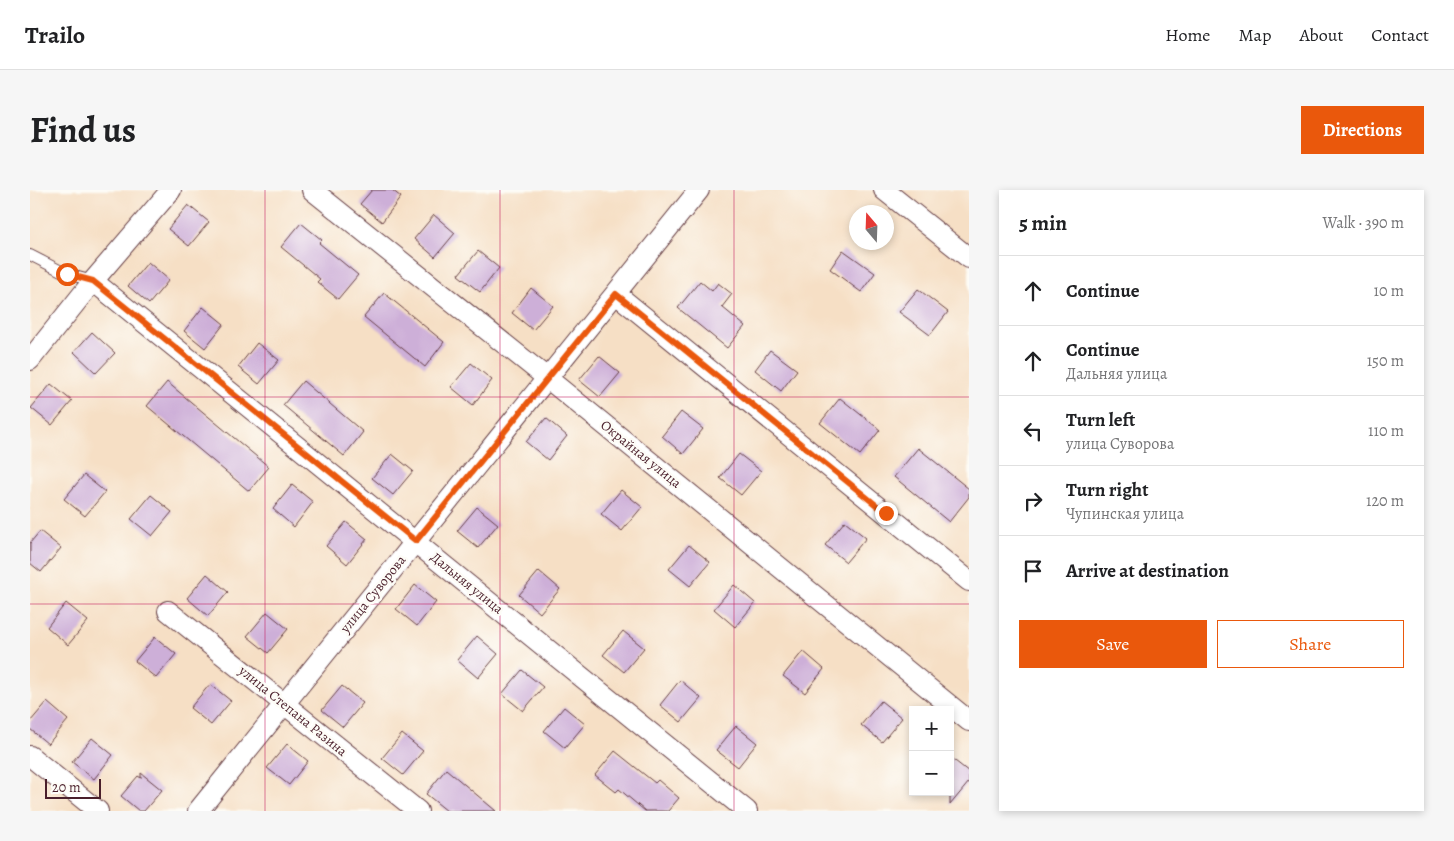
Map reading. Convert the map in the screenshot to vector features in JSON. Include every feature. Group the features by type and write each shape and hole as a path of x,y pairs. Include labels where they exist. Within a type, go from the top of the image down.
{"street":[{"path":"30,360 93,281 171,190"},
{"name":"Окрайная улица","path":"312,190 547,378 969,721"},
{"name":"улица Суворова","path":"198,811 699,190"},
{"path":"884,190 969,258"},
{"name":"Дальняя улица","path":"93,281 747,811"},
{"path":"616,294 969,581"},
{"name":"улица Степана Разина","path":"168,611 418,811"},
{"path":"30,756 98,811"}],"lane":[{"path":"30,255 67,274 93,281"}],"building":[{"path":"372,190 392,190 401,197 382,222 360,204"},
{"path":"188,205 209,222 189,246 168,229"},
{"path":"434,215 455,233 435,257 414,239"},
{"path":"301,223 322,240 319,243 358,275 338,299 317,282 320,279 281,247"},
{"path":"843,250 875,273 861,292 830,269"},
{"path":"478,251 499,268 480,292 458,275"},
{"path":"148,262 169,280 149,304 128,286"},
{"path":"700,281 712,291 718,283 732,294 722,307 745,326 727,348 678,308"},
{"path":"531,288 553,306 533,330 512,313"},
{"path":"918,289 948,312 930,335 899,312"},
{"path":"384,293 444,342 425,367 364,317"},
{"path":"203,307 224,324 205,348 184,331"},
{"path":"92,332 115,353 96,373 74,352"},
{"path":"257,343 279,360 259,384 238,367"},
{"path":"770,350 797,370 781,391 755,370"},
{"path":"599,356 620,373 600,397 579,380"},
{"path":"471,363 492,380 473,405 451,387"},
{"path":"303,381 363,432 344,456 283,405"},
{"path":"167,382 269,467 249,491 147,406"},
{"path":"51,384 72,401 52,425 31,408"},
{"path":"840,398 880,430 860,455 820,423"},
{"path":"681,412 703,429 683,454 662,436"},
{"path":"546,418 567,436 548,460 526,442"},
{"path":"918,448 969,489 969,497 949,522 894,477"},
{"path":"392,454 413,471 393,495 372,478"},
{"path":"739,454 761,471 741,495 720,478"},
{"path":"84,475 105,492 85,516 64,499"},
{"path":"292,485 313,502 294,527 273,509"},
{"path":"621,490 642,507 622,531 601,514"},
{"path":"151,495 172,512 152,536 131,519"},
{"path":"477,507 498,524 478,548 457,531"},
{"path":"845,521 866,538 846,562 825,545"},
{"path":"346,522 367,539 347,564 326,546"},
{"path":"40,531 61,548 41,572 30,563 30,543"},
{"path":"689,545 710,562 690,586 669,569"},
{"path":"539,571 560,589 540,613 519,595"},
{"path":"207,574 228,592 208,616 187,598"},
{"path":"415,585 436,602 417,626 396,609"},
{"path":"734,585 755,603 735,627 714,609"},
{"path":"66,603 88,621 68,645 47,627"},
{"path":"267,612 288,629 268,653 247,636"},
{"path":"623,631 644,648 624,672 603,655"},
{"path":"477,636 498,654 478,678 457,660"},
{"path":"155,637 176,654 156,678 135,661"},
{"path":"803,651 824,669 805,693 783,676"},
{"path":"522,670 543,687 523,711 502,694"},
{"path":"680,680 701,698 681,722 660,705"},
{"path":"210,684 231,701 211,725 190,708"},
{"path":"342,686 363,703 343,727 322,710"},
{"path":"881,701 902,718 882,742 861,725"},
{"path":"47,702 68,720 48,744 30,729 30,722"},
{"path":"564,707 585,724 565,748 544,731"},
{"path":"736,726 757,743 738,767 716,750"},
{"path":"402,734 423,751 403,775 382,758"},
{"path":"92,738 113,755 94,779 72,762"},
{"path":"287,744 308,761 289,785 267,768"},
{"path":"615,751 655,783 658,780 679,798 668,811 645,811 619,789 616,792 595,775"},
{"path":"954,760 969,772 969,782 950,805 950,796 954,796"},
{"path":"446,769 496,811 447,811 426,794"},
{"path":"141,773 162,790 144,811 139,811 121,796 138,776 141,778"}],"route":[{"path":"67,274 93,281 416,541 616,294 886,513"}]}
